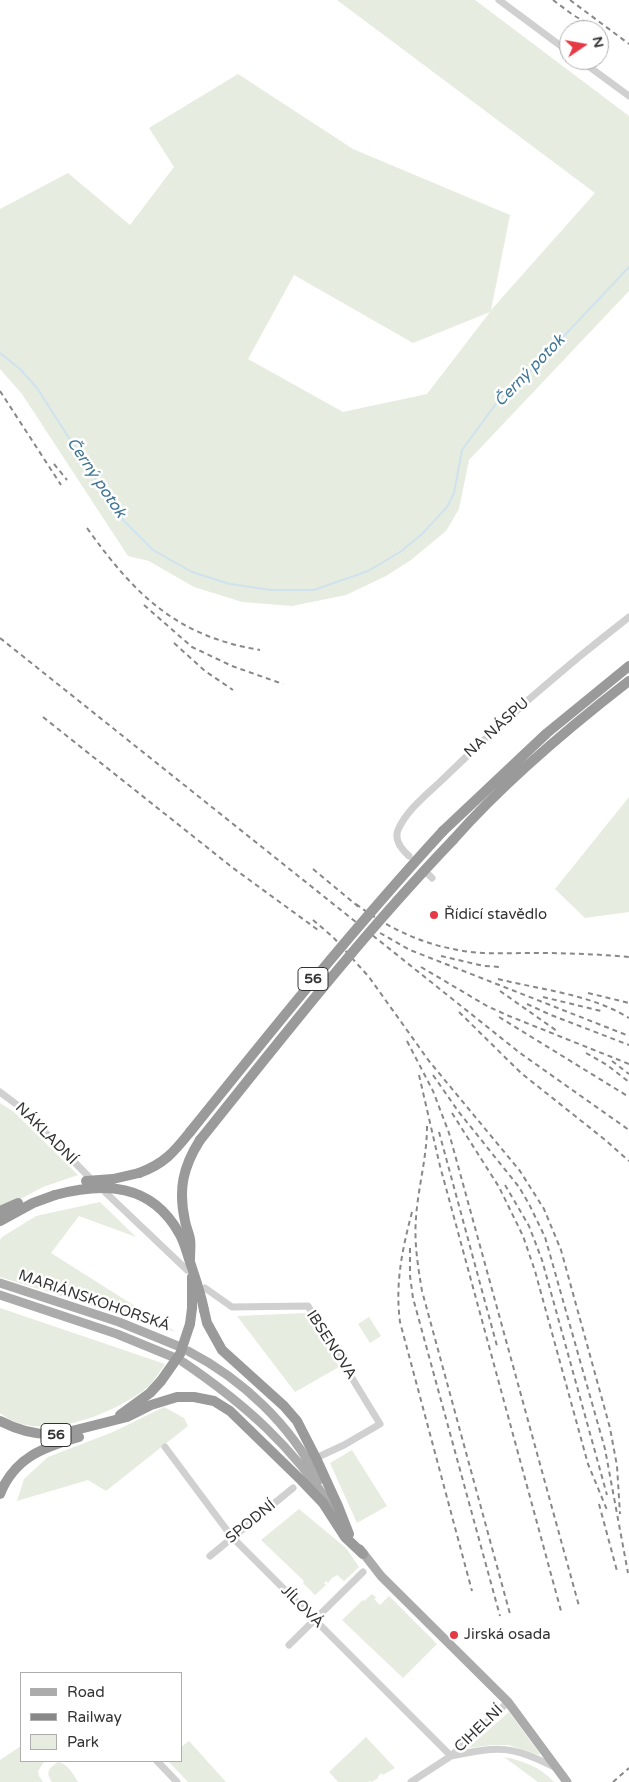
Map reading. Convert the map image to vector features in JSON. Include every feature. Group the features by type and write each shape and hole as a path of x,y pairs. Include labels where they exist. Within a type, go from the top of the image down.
{"highway":[{"name":"56","path":"0,1221 33,1203 86,1181 113,1178 139,1172 154,1167 168,1157 311,981 375,906 443,831 547,733 629,666"},
{"name":"56","path":"188,1267 190,1239 185,1222 182,1186 185,1169 200,1140 320,991 402,894 466,825 525,768 586,715 629,681"},
{"name":"56","path":"0,1494 14,1471 31,1455 48,1446 93,1432 150,1393 162,1381 180,1354 190,1324 193,1286 184,1243 174,1224 159,1208 141,1196 119,1188 81,1189 55,1195"},
{"path":"0,1211 22,1201 55,1195"},
{"path":"188,1267 200,1289 208,1323 222,1350 284,1406 297,1422 316,1458 347,1531"},
{"path":"113,1420 127,1417 151,1405 176,1397 194,1397 219,1404 230,1411 301,1480 323,1503 345,1537 363,1554"},
{"name":"56","path":"0,1421 27,1432 49,1435 71,1432 113,1420"}],"main road":[{"name":"MARIÁNSKOHORSKÁ","path":"0,1283 119,1322 178,1346"},
{"name":"MARIÁNSKOHORSKÁ","path":"0,1296 117,1334 173,1357"},
{"path":"188,1351 227,1374 272,1414 313,1469 347,1531"},
{"path":"183,1362 218,1386 262,1422 304,1468 363,1554 413,1608 508,1702 567,1782"}],"street":[{"path":"499,0 559,45"},
{"path":"594,70 629,96"},
{"name":"NA NÁSPU","path":"409,856 401,849 397,831 404,819 414,808 518,708 592,645 629,617"},
{"name":"NÁKLADNÍ","path":"0,1092 20,1107 90,1178"},
{"path":"105,1192 188,1267"},
{"name":"IBSENOVA","path":"205,1288 232,1307 308,1306 380,1424 344,1445 316,1458"},
{"name":"JÍLOVÁ","path":"166,1447 232,1537 451,1756"},
{"name":"SPODNÍ","path":"210,1556 293,1488"},
{"path":"290,1645 363,1572"},
{"name":"CIHELNÍ","path":"411,1782 451,1756 508,1702"},
{"name":"CIHELNÍ","path":"451,1756 490,1749 510,1749 536,1758 556,1768"},
{"path":"158,1762 177,1782"}],"green space":[{"path":"337,0 475,0 559,63 559,70 568,70 629,116 629,291 469,460 459,509 446,531 411,560 386,576 346,595 292,606 242,602 194,587 149,561 128,556 22,394 0,369 0,209 68,173 130,225 174,167 149,128 238,74 353,149 510,215 491,310 595,193","holes":["294,275 413,343 490,312 427,394 343,412 248,359"]},
{"path":"629,797 629,912 585,918 555,889"},
{"path":"0,1103 14,1112 78,1175 43,1187 0,1208"},
{"path":"100,1202 136,1237 79,1216 51,1253 176,1332 0,1277 0,1240 2,1237 36,1216"},
{"path":"0,1308 165,1364 149,1386 135,1397 97,1415 55,1426 35,1426 16,1422 0,1413"},
{"path":"307,1313 339,1367 295,1392 237,1316"},
{"path":"369,1317 381,1336 370,1343 358,1324"},
{"path":"164,1407 184,1418 188,1426 106,1491 88,1480 17,1501 24,1479 48,1457 113,1432"},
{"path":"352,1450 387,1506 357,1523 330,1463"},
{"path":"299,1509 346,1548 359,1567 344,1581 337,1575 328,1583 326,1581 324,1583 326,1585 315,1595 303,1583 304,1581 261,1540"},
{"path":"372,1594 380,1605 389,1596 437,1644 403,1678 342,1620"},
{"path":"509,1712 539,1755 508,1745 468,1748"},
{"path":"366,1737 395,1768 383,1775 382,1773 372,1782 338,1782 329,1772"},
{"path":"189,1741 226,1782 188,1782 169,1762 182,1762 182,1746"},
{"path":"20,1747 20,1762 44,1762 38,1771 43,1782 0,1782 0,1760"},
{"path":"504,1757 531,1765 543,1772 554,1782 538,1782"},
{"path":"58,1762 67,1767 78,1782 52,1782 48,1773 52,1766"}],"waterway":[{"name":"Černý potok","path":"0,353 20,369 37,388 119,516 153,550 192,572 230,584 271,590 314,590 368,571 400,552 421,535 447,507 454,493 462,450 501,397 513,389 531,371 629,267"}],"railway":[{"path":"553,0 582,20"},
{"path":"570,0 629,44"},
{"path":"0,391 61,485"},
{"path":"54,464 67,480"},
{"path":"87,528 122,573 160,609 181,623 204,634 230,643 260,650"},
{"path":"144,605 192,647 232,666 283,684"},
{"path":"0,638 520,1053 629,1130"},
{"path":"174,643 205,671 233,690"},
{"path":"43,717 233,868 318,930"},
{"path":"313,869 360,908"},
{"path":"356,904 402,932 427,942 463,951 483,953 569,953 629,957"},
{"path":"313,920 333,937 369,977 429,1061 520,1171 544,1209 561,1250 610,1428 617,1466 620,1514"},
{"path":"380,933 410,950 629,1036"},
{"path":"441,956 484,966 500,967"},
{"path":"421,967 487,1006 629,1064"},
{"path":"498,979 582,998 598,1003 629,1018"},
{"path":"500,991 557,1031"},
{"path":"588,993 629,1003"},
{"path":"543,997 601,1011"},
{"path":"527,1004 629,1045"},
{"path":"459,1012 521,1073 629,1161"},
{"path":"499,1017 629,1097"},
{"path":"407,1041 433,1091 449,1133 579,1606"},
{"path":"586,1053 607,1065 629,1082"},
{"path":"612,1061 629,1074"},
{"path":"419,1075 440,1166 561,1611"},
{"path":"433,1075 458,1111 519,1187 545,1237 605,1449 628,1573"},
{"path":"452,1113 499,1187 523,1236 535,1271 588,1464 607,1510"},
{"path":"427,1126 426,1150 417,1206 416,1227 417,1255 422,1291 510,1614"},
{"path":"439,1132 497,1346"},
{"path":"505,1185 529,1226 542,1260 607,1495"},
{"path":"412,1212 400,1267 398,1294 400,1322 472,1591"},
{"path":"410,1248 410,1276 413,1298 500,1616"},
{"path":"599,1504 617,1571"},
{"path":"613,1782 629,1768"}],"place":[{"name":"Řídicí stavědlo","path":"434,915"},
{"name":"Jirská osada","path":"454,1635"}]}
